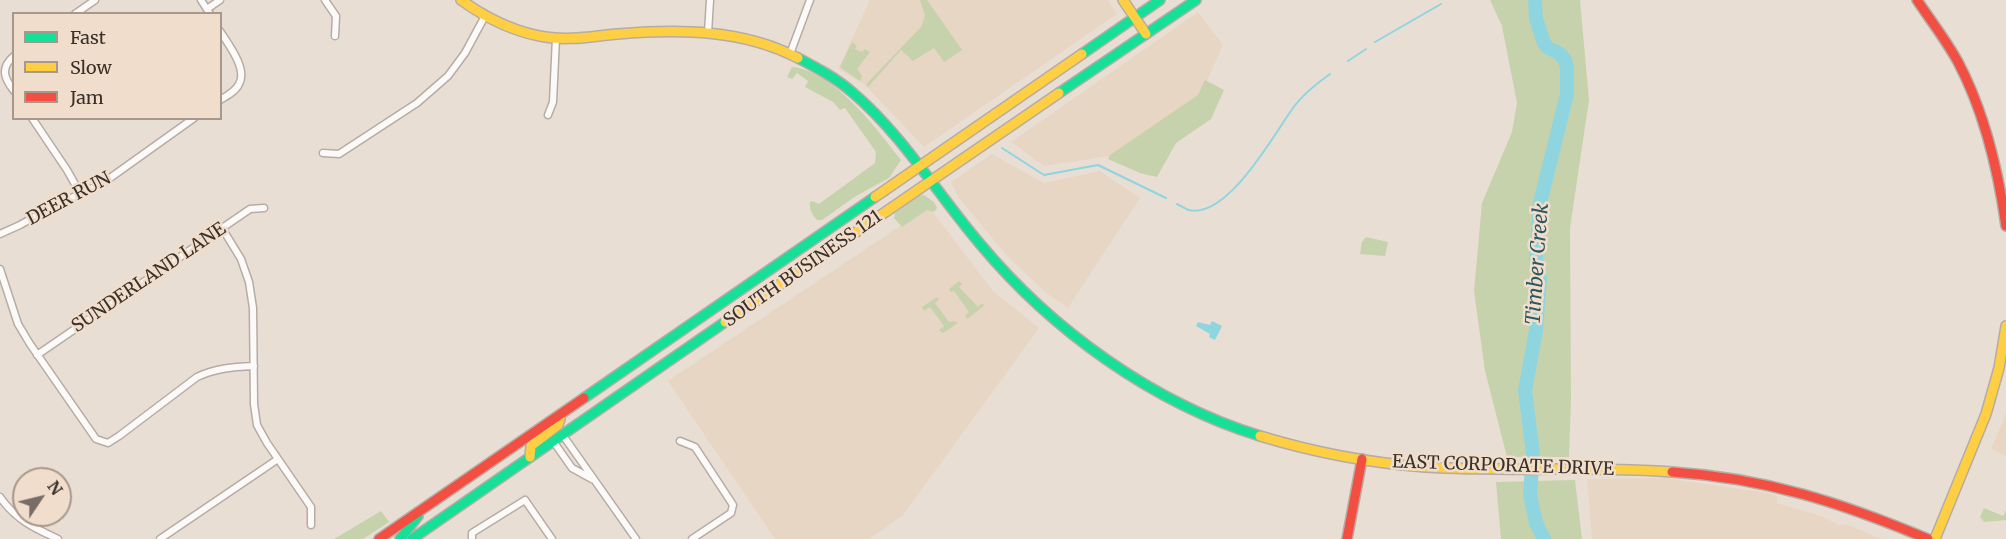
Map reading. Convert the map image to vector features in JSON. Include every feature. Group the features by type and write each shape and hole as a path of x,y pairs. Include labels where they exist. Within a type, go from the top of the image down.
{"main road":[{"name":"EAST CORPORATE DRIVE","path":"460,0 485,16 531,35 574,39 661,32 708,33 754,42 790,54 827,72 856,95 891,130 978,242 1018,286 1060,323 1121,368 1164,394 1228,425 1266,438 1362,459 1403,465 1503,469 1584,468 1713,475 1814,495 1928,539"},
{"path":"1123,0 1146,34"},
{"name":"SOUTH BUSINESS 121","path":"379,539 1160,0"},
{"name":"SOUTH BUSINESS 121","path":"412,539 1196,0"},
{"path":"1917,0 1947,44 1976,100 1998,175 2006,226"},
{"path":"743,288 753,304"},
{"path":"1935,539 1986,414 1999,368 2006,326"},
{"path":"530,458 531,446 558,425 560,419 558,416"},
{"path":"1347,539 1362,459"},
{"path":"400,539 423,508"}],"street":[{"path":"83,11 95,0"},
{"path":"201,0 209,11 220,0"},
{"path":"325,0 336,16 335,36"},
{"path":"708,33 710,0"},
{"path":"790,54 810,0"},
{"path":"323,153 339,154 417,103 448,76 465,53 485,16"},
{"path":"222,34 238,62 241,78 240,84 222,99"},
{"path":"548,115 553,102 556,38"},
{"path":"12,58 6,63 4,69 12,88"},
{"path":"33,120 80,193"},
{"name":"DEER RUN","path":"0,234 103,183 191,120"},
{"name":"SUNDERLAND LANE","path":"37,355 250,209 264,208"},
{"path":"222,228 241,259 249,282 253,308 254,404 258,425 311,507 311,525"},
{"path":"0,269 18,324 96,439 108,443 207,372 219,368 254,366"},
{"path":"562,434 636,539"},
{"path":"553,441 573,468 596,481"},
{"path":"680,441 695,447 733,505 731,513 692,539"},
{"path":"160,539 278,459"},
{"path":"0,497 9,511 27,525 58,539"},
{"path":"472,539 472,533 525,500 552,539"}],"shaded area":[{"path":"870,0 1108,0 1117,14 924,147 865,85 838,69"},
{"path":"1198,12 1223,45 1201,94 1110,156 1044,166 1011,142"},
{"path":"992,154 1044,183 1100,171 1140,198 1068,308 1045,292 1007,256 958,197 951,182"},
{"path":"929,207 993,291 1039,328 903,515 869,539 775,539 668,381"},
{"path":"2006,414 2006,456 1991,449"},
{"path":"1665,478 1768,493 1777,496 1777,503 1821,516 1839,525 1846,524 1882,539 1592,539 1587,479"}],"green space":[{"path":"920,0 927,0 962,50 944,62 934,48 913,61 901,50 868,87 866,85 871,79 921,27 925,16"},
{"path":"1490,0 1580,0 1589,100 1570,228 1569,457 1507,457 1485,371 1474,291 1482,203 1512,132 1517,103 1502,26"},
{"path":"852,42 857,46 855,49 862,52 865,49 870,52 857,69 862,76 860,81 840,67"},
{"path":"792,67 808,71 839,90 867,118 901,160 889,178 856,196 822,220 817,220 814,216 810,209 810,202 819,204 875,163 876,152 845,108 840,110 833,102 805,87 808,81 797,73 792,79 787,77"},
{"path":"1205,80 1224,90 1211,119 1176,143 1157,177 1140,173 1108,159 1110,155 1198,95"},
{"path":"924,195 934,202 937,208 934,212 927,210 902,227 894,218 895,213 918,196"},
{"path":"1366,237 1388,242 1385,256 1360,254 1362,242"},
{"path":"959,281 962,284 959,287 978,307 981,304 985,305 967,319 965,316 969,312 954,291 951,292 949,289"},
{"path":"937,297 939,300 935,303 949,322 958,323 943,333 939,330 944,326 930,307 924,311 922,307"},
{"path":"1575,480 1582,539 1501,539 1496,482"},
{"path":"1984,508 2003,516 2006,511 2006,520 1984,522 1980,517"},
{"path":"381,511 389,522 363,539 334,539"}],"water":[{"path":"1212,321 1222,326 1215,340 1209,337 1210,334 1196,326 1198,322 1210,325"}],"waterway":[{"name":"Timber Creek","path":"1535,0 1536,19 1544,43 1548,48 1559,53 1565,60 1567,68 1567,94 1540,203 1536,260 1540,279 1536,330 1525,391 1533,454 1530,495 1536,523 1544,539"},
{"path":"1375,42 1441,4"},
{"path":"1348,61 1366,49"},
{"path":"1177,204 1189,210 1204,209 1219,202 1248,172 1297,103 1330,74"},
{"path":"1002,148 1044,175 1098,165 1166,198"}],"traffic: fast":[{"path":"1082,54 1160,0"},
{"path":"1059,93 1196,0"},
{"path":"798,58 839,82 888,127 981,245 1009,276 1072,334 1107,360 1181,404 1220,422 1260,436"},
{"path":"584,398 875,197"},
{"path":"412,539 725,322"},
{"path":"400,539 418,516"}],"traffic: slow":[{"path":"461,0 501,23 522,32 545,37 572,38 664,32 710,33 755,41 798,58"},
{"path":"1123,0 1146,34"},
{"path":"875,197 1082,54"},
{"path":"725,322 1059,93"},
{"path":"1935,539 1986,414 1999,368 2006,326"},
{"path":"530,457 531,446 558,425 560,419 558,416"},
{"path":"1260,436 1341,456 1425,467 1672,472"}],"traffic: jam":[{"path":"1917,0 1953,54 1976,101 1989,142 2006,226"},
{"path":"379,539 584,398"},
{"path":"1347,539 1362,459"},
{"path":"1672,472 1740,480 1803,494 1865,514 1928,539"}]}
